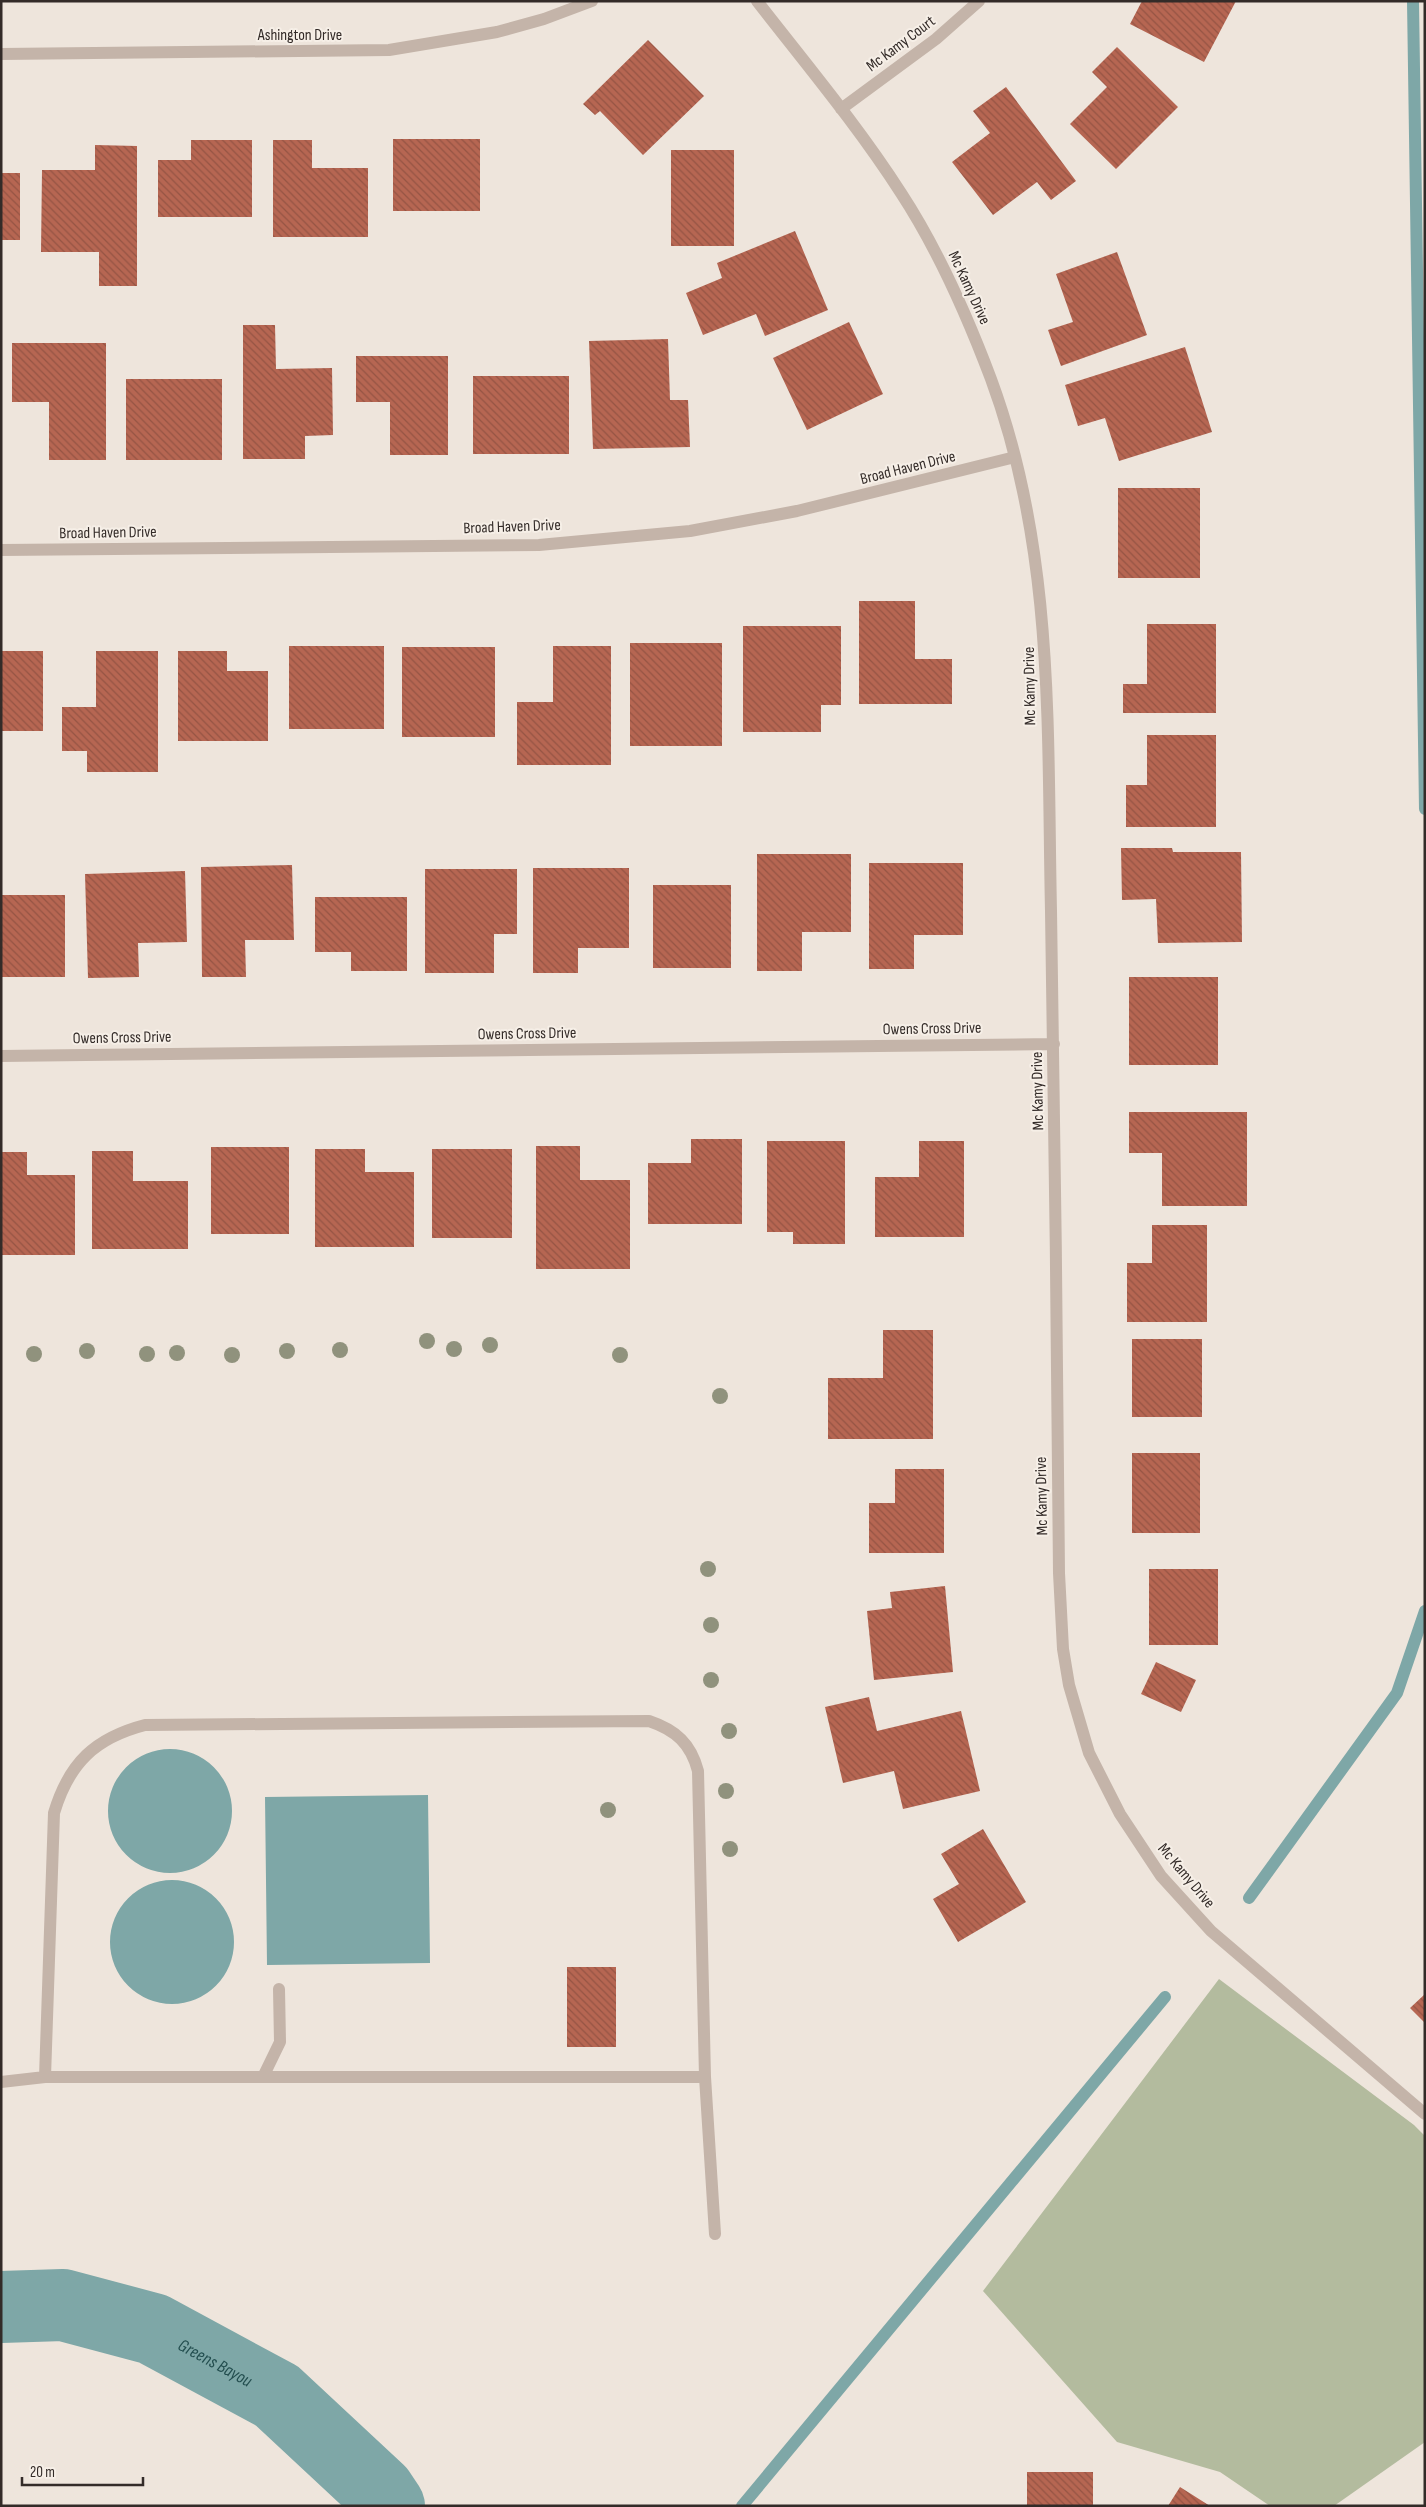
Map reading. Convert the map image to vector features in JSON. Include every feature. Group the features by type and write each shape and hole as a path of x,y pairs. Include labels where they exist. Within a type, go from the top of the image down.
{"street":[{"name":"Ashington Drive","path":"1,54 389,50 497,32 544,19 592,1"},
{"name":"Mc Kamy Drive","path":"757,1 841,109 903,195 952,286 992,380 1016,457 1034,544 1045,642 1054,1044 1059,1573 1064,1649 1069,1685 1089,1753 1120,1814 1161,1876 1211,1931 1425,2114"},
{"name":"Mc Kamy Court","path":"841,109 936,39 979,1"},
{"name":"Broad Haven Drive","path":"1,550 539,545 690,530 788,513 1016,457"},
{"name":"Owens Cross Drive","path":"1,1056 1054,1044"},
{"path":"45,2077 54,1813 60,1793 70,1774 83,1757 101,1742 122,1731 145,1725 649,1722 664,1726 678,1735 688,1745 698,1771 705,2077 715,2234"},
{"path":"263,2077 280,2042 279,1989"},
{"path":"1,2082 45,2077 705,2077"}],"green space":[{"path":"1219,1979 1414,2125 1425,2136 1425,2442 1334,2506 1270,2506 1220,2472 1117,2442 983,2291"}],"water":[{"path":"170,1749 194,1754 205,1759 214,1767 222,1776 227,1787 232,1811 227,1835 222,1846 214,1855 205,1863 194,1868 170,1873 146,1868 135,1863 126,1855 118,1846 113,1835 108,1811 113,1787 118,1776 126,1767 135,1759 146,1754"},
{"path":"428,1795 430,1963 267,1965 265,1797"},
{"path":"172,1880 196,1885 216,1898 229,1918 234,1942 229,1966 216,1986 196,1999 172,2004 148,1999 128,1986 115,1966 110,1942 115,1918 128,1898 148,1885"}],"building":[{"path":"1142,1 1236,1 1204,62 1130,24"},
{"path":"648,40 704,96 643,155 600,111 595,115 583,104"},
{"path":"1117,47 1178,107 1116,169 1070,124 1107,87 1092,72"},
{"path":"1006,87 1076,181 1051,200 1037,182 993,215 952,162 990,133 973,111"},
{"path":"393,139 480,139 480,211 393,211"},
{"path":"191,140 252,140 252,217 158,217 158,160 191,160"},
{"path":"273,140 312,140 312,168 368,168 368,237 273,237"},
{"path":"95,145 137,146 137,286 99,286 99,252 41,252 42,170 95,170"},
{"path":"671,150 734,150 734,246 671,246"},
{"path":"1,173 20,173 20,240 1,240"},
{"path":"795,231 828,310 765,336 756,314 703,335 686,293 722,278 717,263"},
{"path":"1117,252 1147,335 1061,366 1048,330 1073,322 1056,274"},
{"path":"849,322 883,394 807,430 773,358"},
{"path":"243,325 275,325 276,369 332,368 333,435 305,436 305,459 243,459"},
{"path":"668,339 670,400 688,400 690,447 593,449 589,341"},
{"path":"12,343 106,343 106,460 49,460 49,402 12,402"},
{"path":"1185,347 1212,432 1119,461 1105,418 1078,426 1065,385"},
{"path":"356,356 448,356 448,455 390,455 390,402 356,402"},
{"path":"473,376 569,376 569,454 473,454"},
{"path":"126,379 222,379 222,460 126,460"},
{"path":"1118,488 1200,488 1200,578 1118,578"},
{"path":"859,601 915,601 915,659 952,659 952,704 859,704"},
{"path":"1147,624 1216,624 1216,713 1123,713 1123,684 1147,684"},
{"path":"743,626 841,626 841,705 821,705 821,732 743,732"},
{"path":"630,643 722,643 722,746 630,746"},
{"path":"289,646 384,646 384,729 289,729"},
{"path":"553,646 611,646 611,765 517,765 517,702 553,702"},
{"path":"402,647 495,647 495,737 402,737"},
{"path":"1,651 43,651 43,731 1,731"},
{"path":"96,651 158,651 158,772 87,772 87,751 62,751 62,707 96,707"},
{"path":"178,651 227,651 227,671 268,671 268,741 178,741"},
{"path":"1147,735 1216,735 1216,827 1126,827 1126,785 1147,785"},
{"path":"1121,848 1172,848 1173,852 1241,852 1242,942 1158,943 1156,899 1122,900"},
{"path":"757,854 851,854 851,932 802,932 802,971 757,971"},
{"path":"869,863 963,863 963,935 914,935 914,969 869,969"},
{"path":"292,865 294,940 245,940 246,977 202,977 201,867"},
{"path":"533,868 629,868 629,948 578,948 578,973 533,973"},
{"path":"425,869 517,869 517,934 494,934 494,973 425,973"},
{"path":"185,871 187,942 138,943 139,977 88,978 85,874"},
{"path":"653,885 731,885 731,968 653,968"},
{"path":"1,895 65,895 65,977 1,977"},
{"path":"315,897 407,897 407,971 351,971 351,952 315,952"},
{"path":"1129,977 1218,977 1218,1065 1129,1065"},
{"path":"1129,1112 1247,1112 1247,1206 1162,1206 1162,1153 1129,1153"},
{"path":"691,1139 742,1139 742,1224 648,1224 648,1163 691,1163"},
{"path":"767,1141 845,1141 845,1244 793,1244 793,1232 767,1232"},
{"path":"919,1141 964,1141 964,1237 875,1237 875,1177 919,1177"},
{"path":"536,1146 580,1146 580,1180 630,1180 630,1269 536,1269"},
{"path":"211,1147 289,1147 289,1234 211,1234"},
{"path":"315,1149 365,1149 365,1172 414,1172 414,1247 315,1247"},
{"path":"432,1149 512,1149 512,1238 432,1238"},
{"path":"92,1151 133,1151 133,1181 188,1181 188,1249 92,1249"},
{"path":"1,1152 27,1152 27,1175 75,1175 75,1255 1,1255"},
{"path":"1152,1225 1207,1225 1207,1322 1127,1322 1127,1263 1152,1263"},
{"path":"883,1330 933,1330 933,1439 828,1439 828,1378 883,1378"},
{"path":"1132,1339 1202,1339 1202,1417 1132,1417"},
{"path":"1132,1453 1200,1453 1200,1533 1132,1533"},
{"path":"895,1469 944,1469 944,1553 869,1553 869,1503 895,1503"},
{"path":"1149,1569 1218,1569 1218,1645 1149,1645"},
{"path":"945,1586 953,1672 874,1680 867,1611 892,1608 890,1592"},
{"path":"1156,1662 1196,1680 1181,1712 1141,1694"},
{"path":"869,1697 877,1731 961,1711 980,1791 903,1809 894,1771 843,1783 825,1707"},
{"path":"983,1829 1026,1902 958,1942 933,1899 959,1884 941,1854"},
{"path":"567,1967 616,1967 616,2047 567,2047"},
{"path":"1425,1994 1425,2023 1410,2008"},
{"path":"1027,2472 1093,2472 1093,2506 1027,2506"},
{"path":"1180,2487 1210,2506 1168,2506"}],"waterway":[{"path":"1413,1 1425,809"},
{"path":"1249,1898 1397,1693 1425,1611"},
{"path":"742,2506 1165,1997"},
{"name":"Greens Bayou","path":"1,2307 63,2305 153,2329 277,2396 379,2491 389,2506"}]}
